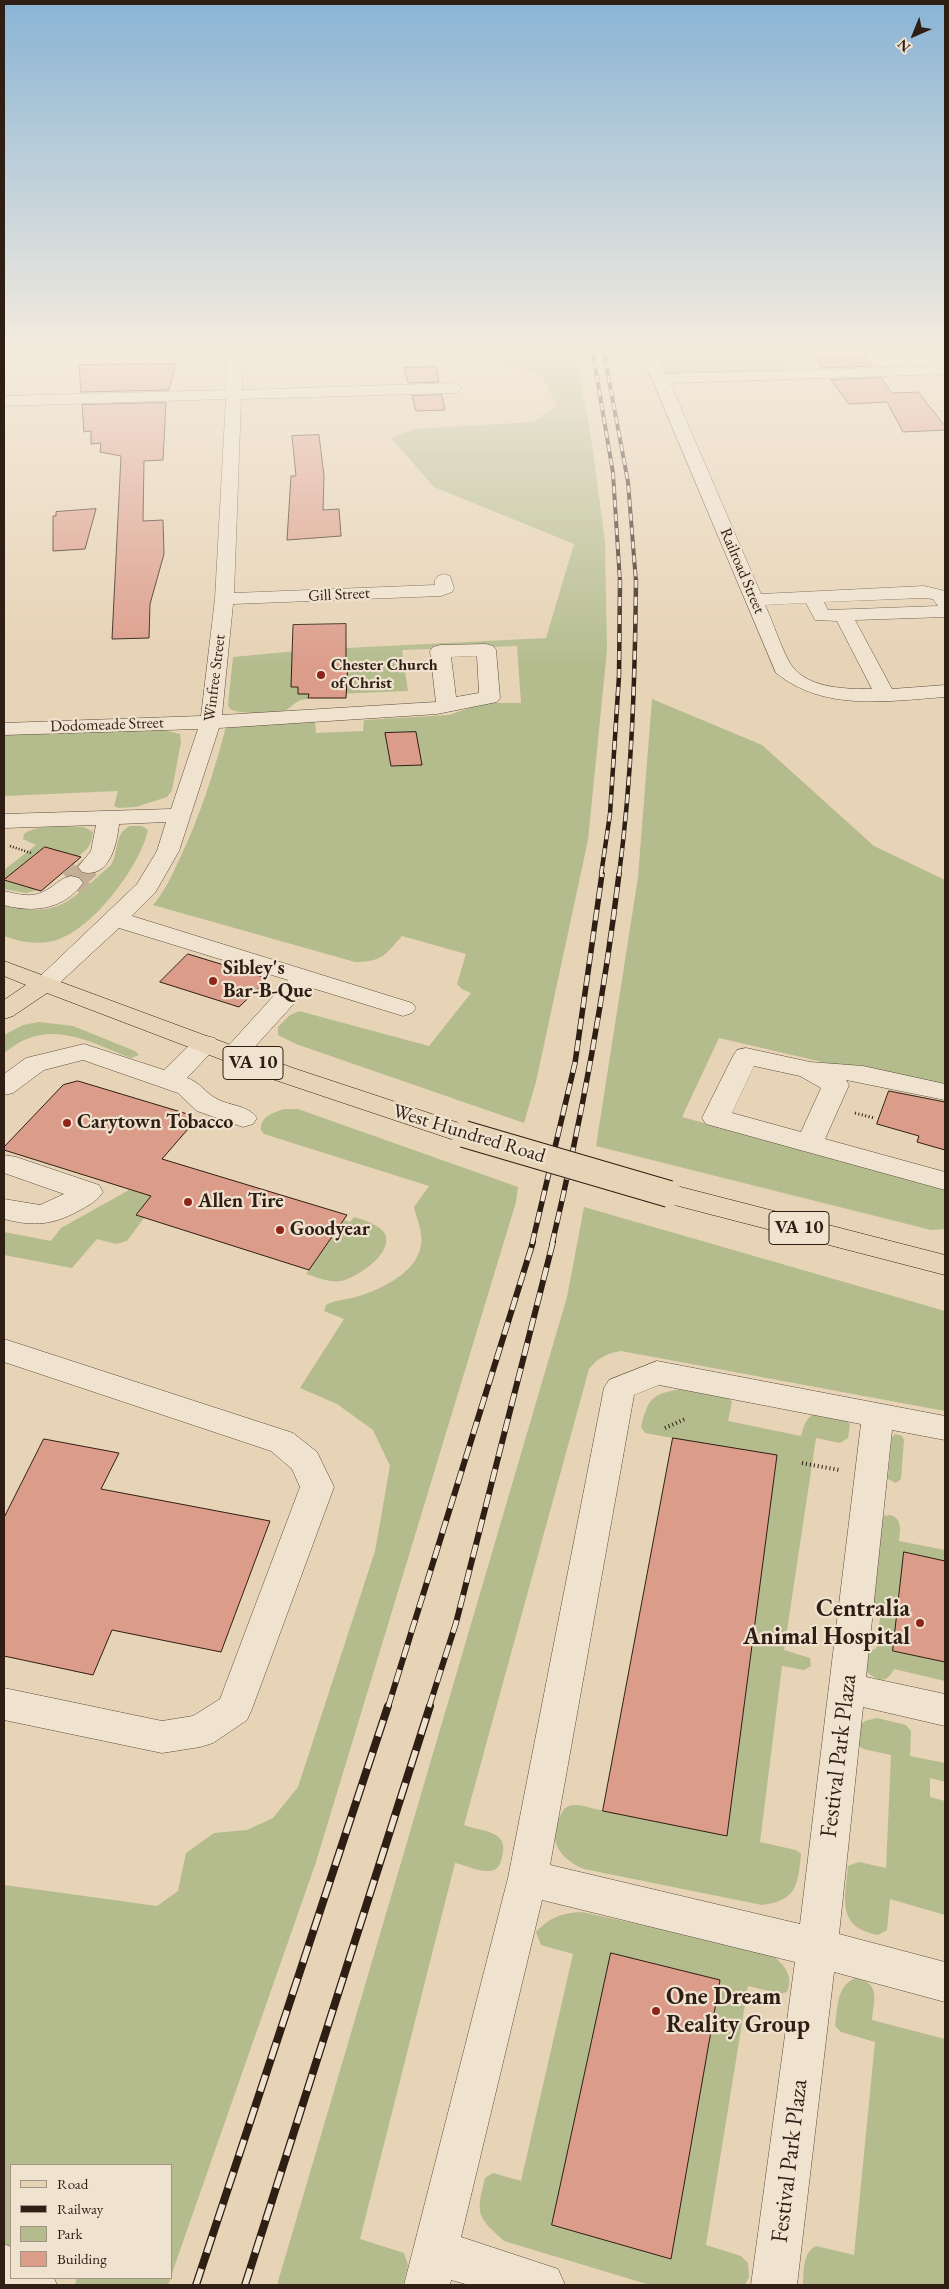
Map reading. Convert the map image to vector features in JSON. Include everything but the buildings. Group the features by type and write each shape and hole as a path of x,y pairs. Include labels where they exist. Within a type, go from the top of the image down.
{"main road":[{"name":"West Hundred Road","path":"4,968 284,1074 464,1134 669,1194 940,1266"},
{"path":"4,1011 45,983"}],"street":[{"name":"Winfree Street","path":"45,983 147,888 168,851 211,722 224,599 231,455"},
{"name":"Railroad Street","path":"693,455 783,668 790,676 802,683 836,694 885,694"},
{"name":"Gill Street","path":"224,599 441,590 445,588 444,580"},
{"path":"754,600 924,592 939,595 945,602"},
{"path":"812,597 822,616 945,611"},
{"path":"843,615 885,694 945,691"},
{"name":"Dodomeade Street","path":"4,729 211,722 437,708 447,705"},
{"path":"4,821 180,815"},
{"path":"90,867 99,860 105,848 108,817"},
{"path":"4,898 31,904 42,903 54,897 71,883"},
{"path":"115,919 403,1008"},
{"path":"233,1055 304,978"},
{"path":"168,1081 206,1044"},
{"path":"4,1087 35,1064 84,1052 187,1087 206,1105 243,1118"},
{"path":"945,1092 888,1078 837,1070 808,1070 746,1056 716,1118 945,1181"},
{"path":"808,1070 836,1084 810,1143"},
{"path":"4,1209 29,1217 46,1216 89,1192 6,1164"},
{"path":"4,1350 282,1442 305,1461 317,1487 234,1709 200,1731 162,1737 4,1704"},
{"path":"542,2285 431,2269 528,1878 620,1388 657,1373 945,1428"},
{"name":"Festival Park Plaza","path":"774,2285 817,1948 878,1415"},
{"path":"847,1688 945,1710"},
{"path":"528,1878 817,1948 945,1982"}],"path":[{"path":"4,844 31,853"},
{"path":"666,1428 685,1418"}],"green space":[{"path":"406,455 593,455 605,542 607,650 588,840 536,1082 524,1123 296,1044 278,1035 278,1027 290,1015 299,1011 429,1046 471,993 462,989 457,984 466,954 402,936 377,959 355,962 153,905 171,877 194,826 226,727 315,722 316,733 363,731 364,720 449,715 484,703 521,703 517,646 402,650 408,691 309,695 308,699 297,702 284,711 279,712 241,712 230,709 228,705 233,657 307,650 546,638 574,544 434,487"},
{"path":"652,699 762,745 874,846 945,880 945,1088 719,1038 682,1117 945,1188 945,1229 931,1230 596,1146 638,877"},
{"path":"106,729 163,730 180,734 181,742 172,790 167,797 136,807 118,808 114,806 118,791 5,796 4,733"},
{"path":"130,826 142,826 148,830 143,845 124,879 98,912 68,935 53,941 28,942 4,936 4,904 23,909 38,910 52,908 64,903 111,865 121,833"},
{"path":"44,827 84,827 93,832 87,849 38,890 26,893 4,889 4,870 36,845 23,839 24,834"},
{"path":"39,1022 73,1026 135,1051 139,1055 131,1058 80,1038 54,1034 40,1035 24,1040 4,1053 4,1035 23,1025"},
{"path":"284,1109 298,1109 518,1187 516,1202 316,1862 172,2273 172,2164 10,2164 10,2250 4,2248 4,1885 157,1906 178,1891 186,1853 214,1833 247,1830 273,1818 298,1787 375,1551 390,1466 373,1430 337,1404 300,1388 344,1319 324,1311 326,1305 367,1293 390,1283 401,1276 417,1257 421,1246 421,1234 414,1207 429,1186 264,1134 261,1130 262,1122 271,1114"},
{"path":"163,1159 178,1164 136,1215 144,1218 127,1241 116,1244 97,1239 72,1268 4,1255 4,1232 51,1241 61,1228 129,1190 135,1191"},
{"path":"584,1207 945,1311 945,1411 621,1351 603,1357 589,1369 464,1825 486,1831 498,1837 502,1842 502,1859 497,1868 490,1871 455,1863 360,2239 404,2253 408,2265 403,2285 277,2285 567,1297"},
{"path":"354,1217 373,1224 382,1230 386,1237 383,1251 363,1271 341,1281 328,1280 306,1274 344,1220 350,1222"},
{"path":"687,1388 730,1399 732,1402 728,1421 801,1436 807,1420 820,1411 847,1420 850,1425 848,1438 840,1443 816,1438 784,1650 810,1658 811,1666 804,1670 782,1666 760,1842 796,1850 801,1854 800,1865 796,1883 788,1896 782,1900 762,1905 584,1869 569,1861 563,1855 556,1842 556,1827 559,1818 567,1807 577,1805 603,1810 673,1438 645,1433 641,1427 647,1408 655,1397 667,1392"},
{"path":"895,1434 902,1436 904,1440 901,1479 896,1483 888,1479 892,1437"},
{"path":"890,1515 899,1522 899,1541 945,1550 945,1681 894,1669 888,1678 881,1680 865,1671 864,1651 876,1649 881,1610 868,1601 879,1523 884,1516"},
{"path":"877,1718 906,1725 911,1731 910,1756 945,1763 945,1782 930,1778 930,1797 945,1801 945,1915 890,1899 887,1930 878,1935 865,1931 855,1925 849,1918 845,1900 848,1866 859,1862 886,1868 891,1755 863,1749 855,1742 855,1728 865,1721"},
{"path":"582,1912 766,1952 781,1963 788,1974 789,1985 787,1992 780,1994 748,1986 706,2245 741,2256 748,2263 749,2277 745,2285 650,2285 504,2241 483,2220 480,2200 485,2178 493,2173 521,2181 573,1954 541,1945 536,1932 546,1923 557,1917 568,1913"},
{"path":"855,1978 869,1983 872,1988 874,1999 872,2020 945,2039 945,2285 803,2285 806,2258 811,2249 816,2246 854,2255 875,2042 841,2032 835,2026 841,1992"},
{"path":"77,2279 171,2279 168,2285 75,2285"}],"tunnel":[{"path":"81,875 90,867"},
{"path":"71,883 82,874"}],"railway":[{"path":"610,455 613,473 620,582"},
{"path":"623,455 628,482 636,582"},
{"path":"601,875 610,814 619,676 620,582"},
{"path":"619,875 632,728 636,582"},
{"path":"532,1244 575,1063 602,874"},
{"path":"552,1244 573,1152 591,1059 619,874"},
{"path":"388,1707 533,1242"},
{"path":"429,1707 456,1623 553,1242"},
{"path":"196,2285 388,1706"},
{"path":"245,2285 430,1706"}],"place":[{"name":"Chester Church of Christ","path":"321,675"},
{"name":"Sibley's Bar-B-Que","path":"213,981"},
{"name":"Carytown Tobacco","path":"67,1123"},
{"name":"Allen Tire","path":"188,1202"},
{"name":"Goodyear","path":"280,1230"},
{"name":"Centralia Animal Hospital","path":"920,1623"},
{"name":"One Dream Reality Group","path":"656,2011"}]}
